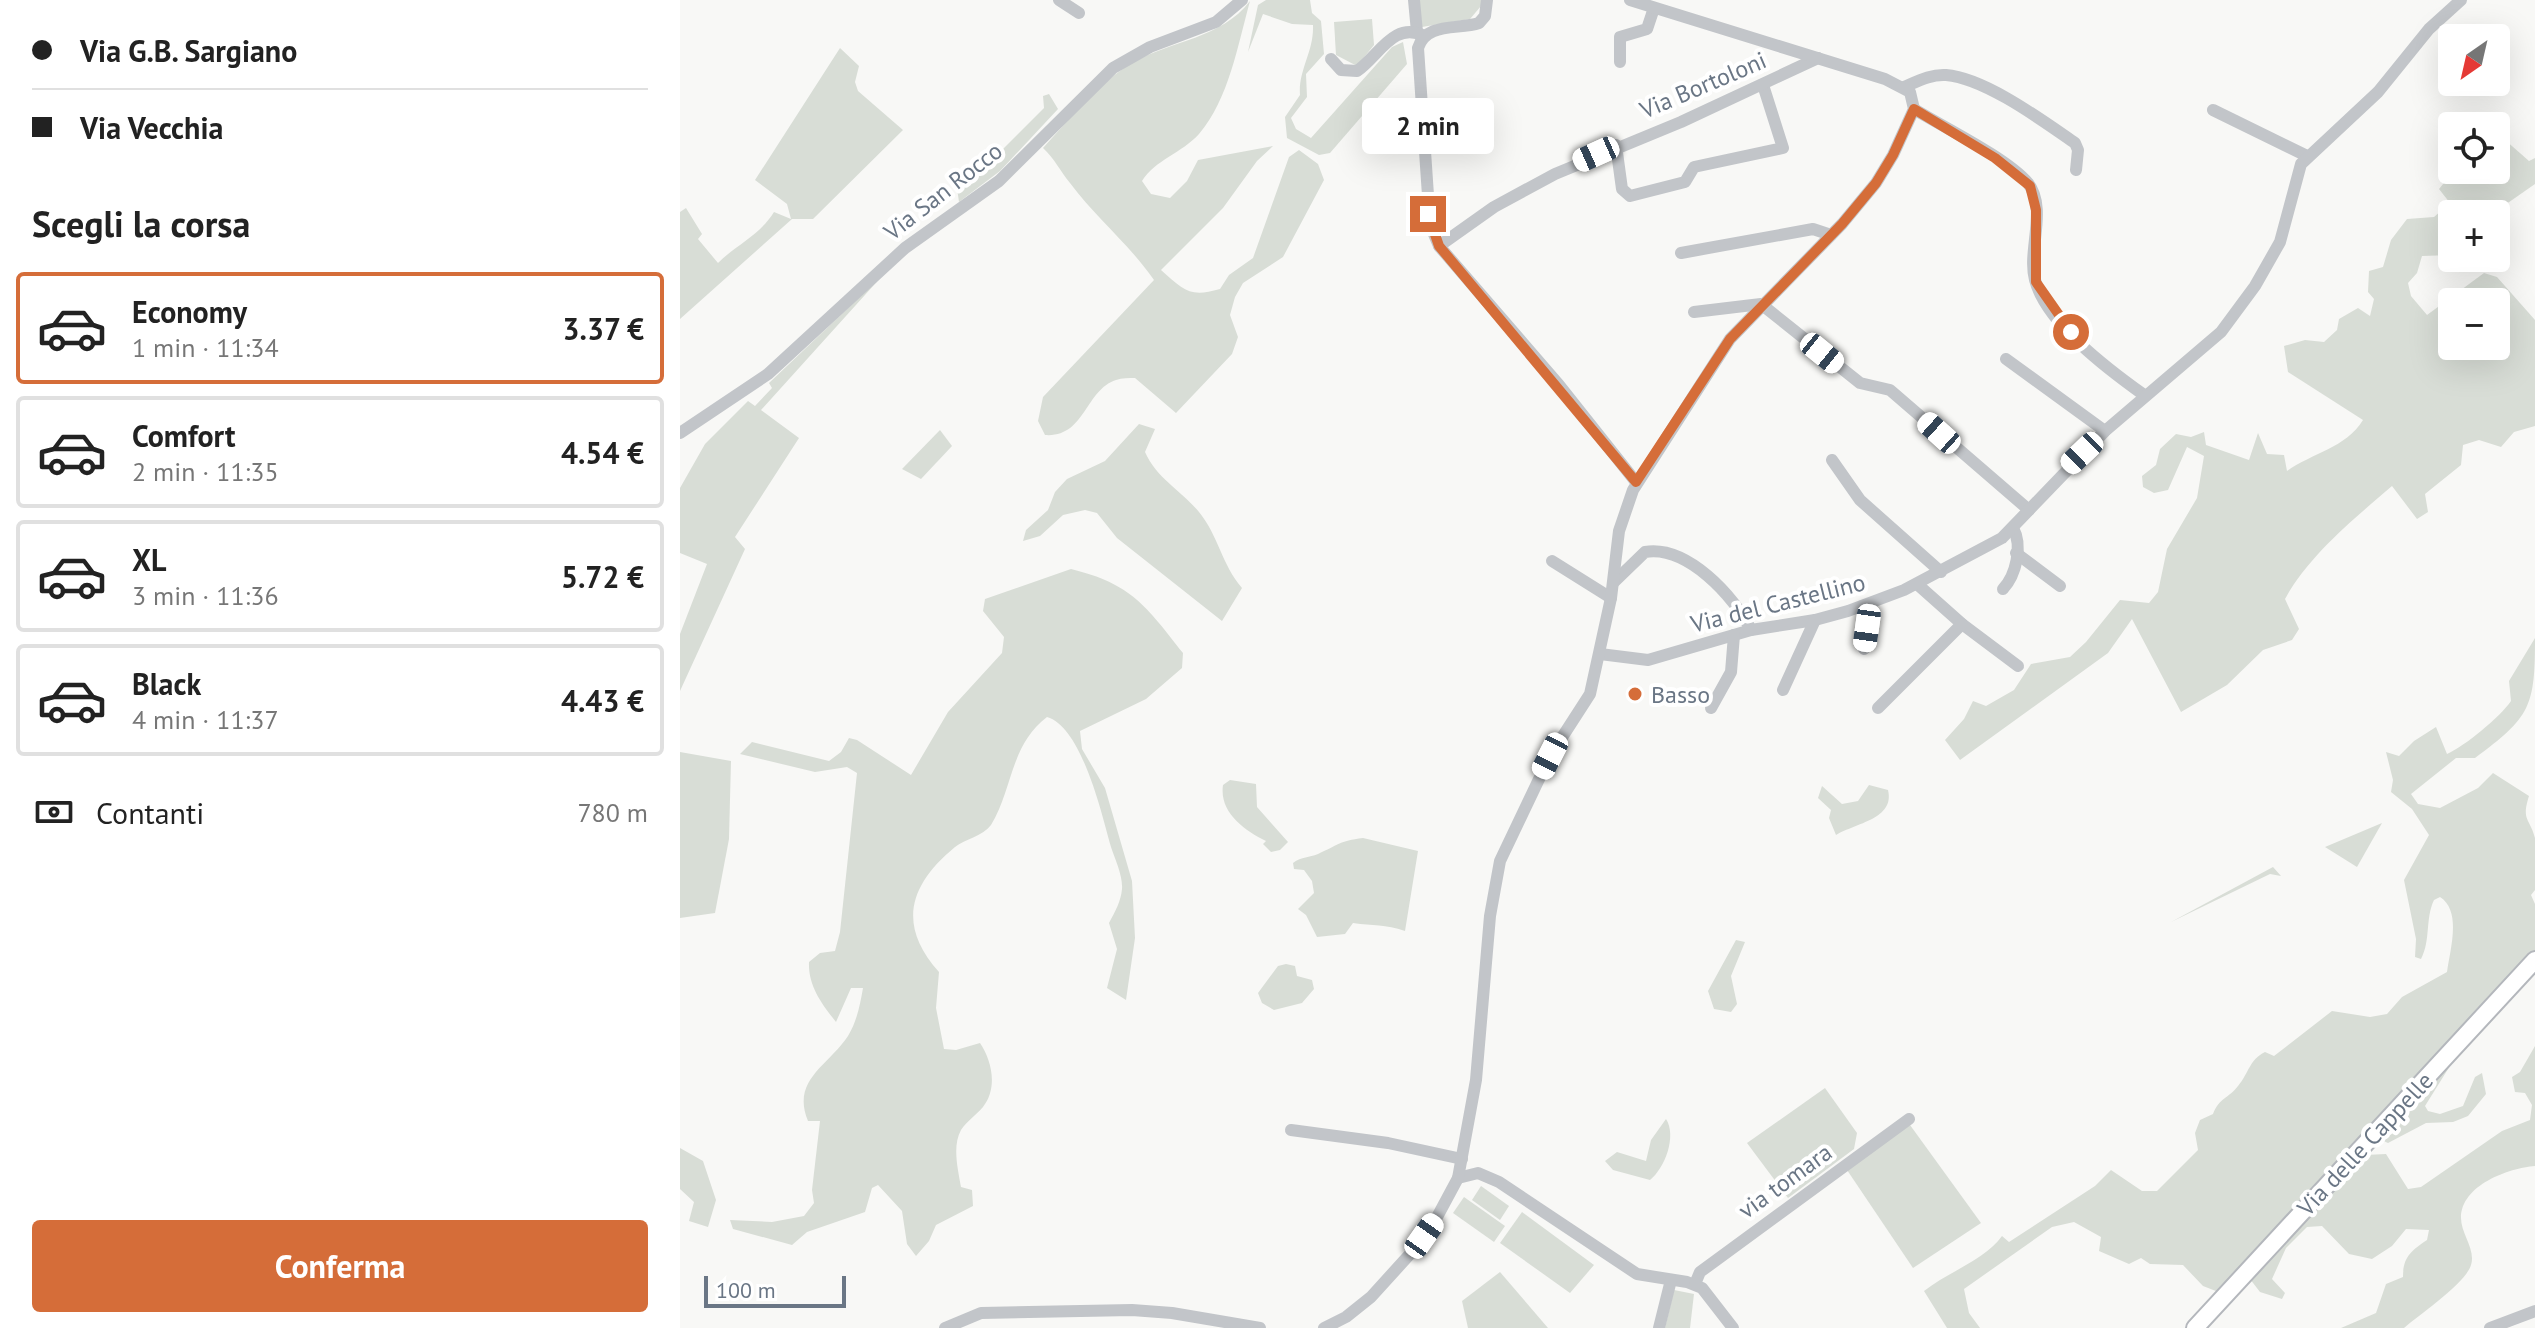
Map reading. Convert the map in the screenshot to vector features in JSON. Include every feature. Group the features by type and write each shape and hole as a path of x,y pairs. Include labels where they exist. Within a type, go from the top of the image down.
{"main road":[{"name":"Via delle Cappelle","path":"2195,1328 2535,960"}],"street":[{"path":"1059,0 1079,13"},
{"name":"Via San Rocco","path":"680,433 707,419 768,374 905,248 999,181 1113,68 1150,47 1216,22 1242,0"},
{"path":"1414,0 1421,34 1418,57 1428,214 1439,246 1636,482"},
{"path":"1331,59 1341,70 1357,71 1394,37 1479,23 1485,16 1487,0"},
{"path":"1324,1328 1364,1303 1402,1263 1436,1219 1458,1178 1476,1080 1490,916 1500,861 1556,745 1585,706 1611,598 1621,520 1636,482 1718,356 1761,304 1831,235 1885,169 1914,109 1913,98 1904,87 1630,0"},
{"name":"Via del Castellino","path":"1599,656 1648,660 1751,630 1815,620 1862,606 1941,572 2013,528 2059,475 2105,431 2144,395 2213,341 2255,286 2280,242 2296,173 2307,156 2378,92 2429,29 2461,0"},
{"path":"1620,62 1620,37 1649,27 1654,8"},
{"name":"Via Bortoloni","path":"1439,246 1494,207 1616,145 1681,122 1818,58"},
{"path":"1904,87 1927,77 1942,75 1960,78 1990,91 2075,143 2078,150 2076,170"},
{"path":"1616,145 1622,189 1630,196 1685,182 1694,167 1783,148 1763,85"},
{"path":"1914,109 1995,158 2030,186 2036,210 2034,276 2039,291 2087,350 2144,395"},
{"path":"2213,110 2307,156"},
{"path":"1681,253 1813,229 1831,235"},
{"path":"1694,312 1761,304 1860,383 1890,390 2029,510"},
{"path":"2006,359 2105,431"},
{"path":"1832,460 1860,500 1941,572"},
{"path":"2003,589 2013,578 2018,537 2013,528"},
{"path":"1614,582 1645,552 1669,553 1691,565 1734,601 1751,630"},
{"path":"2016,553 2060,586"},
{"path":"1552,561 1611,598"},
{"path":"1917,584 1962,624 2018,666"},
{"path":"1862,606 1867,628 1864,649"},
{"path":"1783,690 1815,620"},
{"path":"1878,708 1962,624"},
{"path":"1711,708 1731,672 1734,635"},
{"name":"via tomara","path":"1695,1284 1700,1272 1909,1119"},
{"path":"1291,1130 1388,1143 1462,1159"},
{"path":"1458,1178 1478,1173 1489,1177 1637,1274 1695,1284 1709,1293 1733,1328"},
{"path":"1659,1328 1671,1280"},
{"path":"945,1328 971,1315 1151,1311 1260,1328"},
{"path":"2490,1328 2535,1311"},
{"path":"1025,1313 1025,1328"}],"shaded area":[{"path":"1266,0 1310,0 1312,13 1321,21 1324,54 1306,74 1307,97 1291,118 1296,129 1311,138 1392,47 1403,42 1407,64 1330,153 1319,155 1287,138 1285,117 1300,95 1313,25 1292,24 1263,14 1248,52 1258,5"},
{"path":"1419,0 1481,0 1481,6 1470,19 1422,27"},
{"path":"1250,1 1225,88 1209,120 1192,141 1154,167 1142,181 1151,194 1170,198 1187,181 1198,160 1273,146 1257,161 1223,208 1161,270 1176,283 1194,292 1220,289 1229,275 1253,258 1289,157 1299,150 1318,164 1324,180 1283,257 1243,283 1235,297 1230,315 1238,337 1232,354 1176,413 1135,378 1121,379 1097,393 1069,429 1045,435 1038,421 1043,397 1154,280 1080,196 1043,148 1085,102 1119,71 1147,55 1195,38 1225,23"},
{"path":"1372,19 1374,45 1357,66 1336,55 1334,22"},
{"path":"840,48 859,66 855,82 858,91 903,130 813,219 792,219 680,319 680,212 686,208 702,234 698,239 718,263 762,227 774,212 791,219 787,204 755,180"},
{"path":"1049,94 1058,109 1000,171 959,202 957,188 971,181 1044,108 1043,96"},
{"path":"2510,144 2529,161 2535,158 2535,184 2510,201 2448,200 2439,189 2443,184 2510,184"},
{"path":"2438,214 2438,255 2422,256 2417,273 2408,283 2411,296 2427,315 2438,307 2438,360 2510,360 2510,292 2535,320 2535,426 2514,432 2501,447 2479,440 2463,445 2461,465 2425,494 2428,512 2417,519 2392,486 2334,538 2295,583 2285,599 2299,629 2292,640 2263,650 2227,685 2181,712 2132,619 2108,653 1960,760 1945,740 1964,719 1973,701 1986,706 2014,690 2031,664 2070,657 2120,600 2149,603 2158,592 2167,549 2197,498 2204,456 2187,447 2168,490 2154,493 2143,487 2142,476 2156,465 2160,449 2176,434 2191,437 2204,432 2206,445 2249,460 2258,433 2267,454 2284,455 2287,471 2338,444 2356,429 2363,420 2288,372 2284,346 2305,340 2324,342 2337,330 2339,319 2358,308 2370,316 2374,299 2368,292 2369,271 2383,267 2391,240 2407,219 2434,217"},
{"path":"2484,273 2497,277 2507,288 2464,288"},
{"path":"883,275 761,410 799,438 735,537 745,549 680,691 680,634 707,564 680,553 680,488 705,444 748,401 755,406 772,388 769,383"},
{"path":"1139,424 1155,429 1145,452 1163,477 1199,512 1242,588 1222,621 1117,538 1097,513 1085,510 1063,515 1040,536 1023,541 1026,530 1048,510 1055,492 1067,479 1105,461"},
{"path":"940,430 952,446 921,479 902,469"},
{"path":"1071,569 1109,582 1136,599 1183,653 1182,668 1146,699 1080,731 1082,749 1105,788 1132,881 1135,938 1126,1000 1107,988 1117,949 1109,923 1121,893 1120,873 1096,794 1080,754 1059,724 1047,717 1035,728 1019,754 991,825 955,847 939,861 927,876 914,906 913,922 917,938 939,972 936,1008 944,1049 956,1050 980,1043 992,1075 988,1100 958,1136 956,1158 961,1187 972,1190 973,1206 936,1225 929,1241 916,1256 907,1244 902,1211 878,1185 872,1188 865,1212 807,1232 792,1245 733,1229 730,1220 772,1222 804,1216 814,1203 812,1190 820,1121 808,1121 804,1095 814,1074 848,1036 856,1019 863,988 851,988 836,1022 813,987 809,971 809,962 820,953 835,951 840,932 857,773 847,767 815,772 740,754 752,742 829,761 841,752 849,738 911,775 948,712 1002,653 1004,637 983,611 985,599"},
{"path":"2535,638 2534,680 2531,695 2519,720 2475,758 2456,758 2411,794 2418,804 2440,808 2478,788 2493,773 2529,796 2526,815 2535,838 2535,890 2531,895 2535,904 2535,951 2221,1293 2203,1286 2183,1265 2150,1264 2141,1258 2129,1264 2099,1251 2101,1237 2074,1222 2052,1227 1964,1289 1969,1313 1980,1328 1947,1328 1924,1291 1986,1252 2002,1236 2009,1242 2095,1186 2111,1170 2142,1191 2157,1191 2198,1150 2195,1133 2200,1120 2213,1114 2260,1055 2265,1052 2274,1056 2332,1011 2370,1017 2387,1014 2402,997 2447,972 2453,921 2447,903 2440,897 2434,900 2431,907 2424,952 2421,959 2415,957 2416,939 2404,880 2429,835 2412,809 2391,792 2393,780 2386,752 2399,756 2414,741 2436,727 2447,754 2472,738 2511,701 2509,681"},
{"path":"680,752 731,761 729,839 715,913 680,918"},
{"path":"1230,780 1256,784 1257,807 1288,842 1280,850 1271,852 1263,844 1266,841 1242,826 1229,812 1223,785"},
{"path":"1869,785 1888,790 1886,808 1872,819 1836,835 1829,818 1831,810 1818,798 1822,786 1842,804 1858,801"},
{"path":"2382,823 2357,867 2325,847"},
{"path":"1363,838 1418,851 1405,931 1353,923 1345,934 1317,937 1306,915 1298,909 1314,893 1312,881 1304,870 1294,869 1293,863 1343,842"},
{"path":"2273,867 2281,876 2270,874 2171,922"},
{"path":"1736,940 1745,942 1731,976 1737,1004 1731,1012 1714,1009 1708,991"},
{"path":"1278,966 1295,966 1297,976 1312,980 1314,989 1302,1003 1274,1010 1262,1003 1258,993"},
{"path":"2535,1046 2535,1166 2512,1170 2488,1180 2469,1196 2461,1218 2472,1253 2471,1265 2451,1290 2404,1328 2341,1328 2376,1313 2386,1284 2403,1277 2406,1259 2427,1240 2429,1230 2406,1229 2392,1246 2372,1259 2349,1254 2322,1226 2307,1227 2286,1248 2272,1279 2285,1293 2282,1299 2260,1292 2250,1279 2365,1155 2386,1154 2408,1189 2421,1187 2502,1131 2530,1120 2532,1105 2525,1093 2515,1092 2512,1077 2520,1072"},
{"path":"2458,1053 2425,1106 2428,1111 2440,1114 2463,1106 2475,1077 2482,1073 2486,1094 2468,1116 2453,1122 2426,1123 2388,1143 2379,1139"},
{"path":"1825,1088 1857,1133 1854,1149 1788,1198 1747,1143"},
{"path":"1666,1119 1670,1134 1668,1151 1650,1180 1613,1170 1605,1161 1617,1152 1646,1161 1651,1140"},
{"path":"1910,1125 1981,1223 1913,1268 1845,1167"},
{"path":"680,1148 703,1161 716,1200 708,1227 689,1221 694,1202 680,1189"},
{"path":"1481,1186 1509,1206 1500,1220 1472,1200"},
{"path":"1464,1197 1505,1226 1494,1242 1453,1213"},
{"path":"1522,1212 1594,1265 1570,1293 1500,1243"},
{"path":"1500,1272 1548,1328 1468,1328 1462,1301"},
{"path":"1674,1290 1694,1294 1690,1328 1665,1328"}],"place":[{"name":"Basso","path":"1635,694"}],"route":[{"path":"1428,214 1433,236 1439,246 1559,385 1636,482 1730,339 1842,224 1876,183 1914,109 1995,158 2030,186 2036,210 2034,276 2039,291 2071,332"}]}
